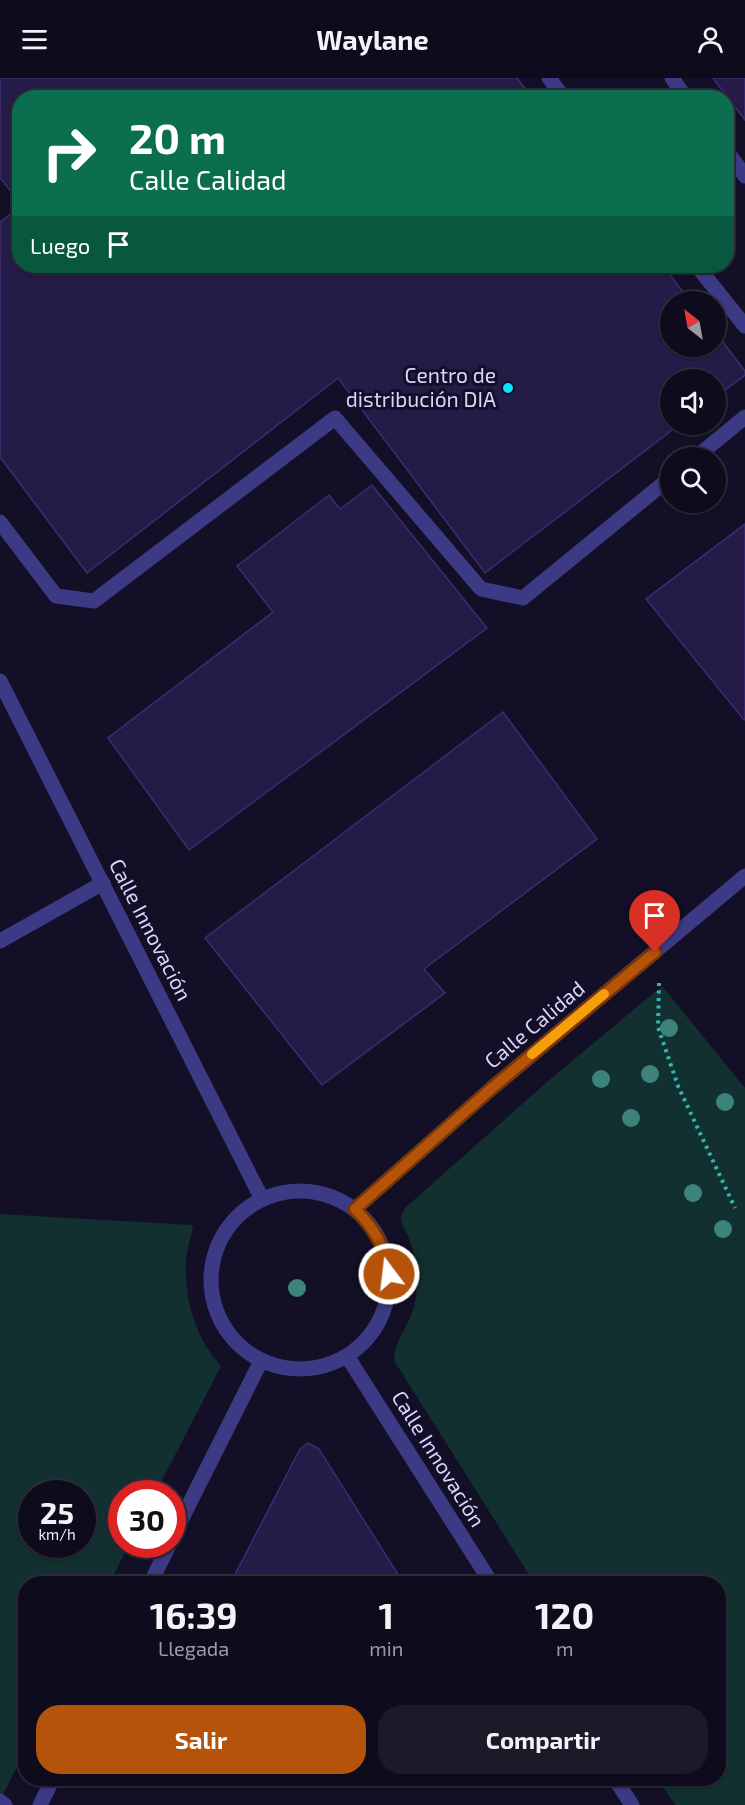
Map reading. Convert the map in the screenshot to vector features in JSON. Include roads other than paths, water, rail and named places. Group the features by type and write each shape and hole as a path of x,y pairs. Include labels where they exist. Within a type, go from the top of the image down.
{"street":[{"path":"734,161 745,176"},
{"path":"703,273 745,326"},
{"path":"708,447 745,417"},
{"path":"0,522 56,596 94,601 335,418 481,589 523,598 660,486"},
{"name":"Calle Innovación","path":"0,681 262,1199"},
{"name":"Calle Calidad","path":"355,1209 492,1088 745,876"},
{"path":"0,941 103,883"},
{"path":"304,1191 338,1200 355,1209 368,1222 378,1238 386,1255 389,1274 384,1310 364,1341 347,1356 315,1368 279,1368 245,1351 231,1338 221,1323 214,1305 211,1287 211,1268 216,1250 234,1219 262,1199 304,1191"},
{"name":"Calle Innovación","path":"347,1356 487,1576"},
{"path":"186,1510 261,1361"},
{"path":"154,1576 163,1558"},
{"path":"40,1805 49,1786"},
{"path":"620,1786 632,1805"},
{"path":"0,1802 5,1805"}],"place":[{"name":"Centro de distribución DIA","path":"508,388"}]}
